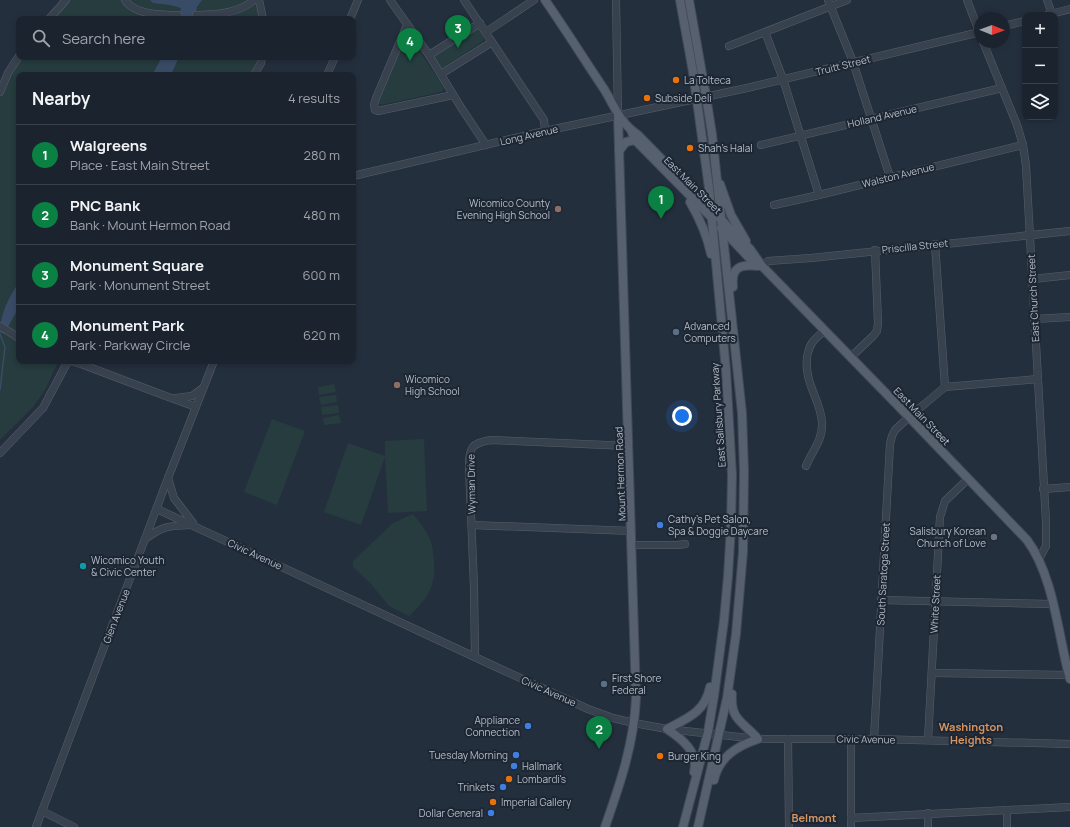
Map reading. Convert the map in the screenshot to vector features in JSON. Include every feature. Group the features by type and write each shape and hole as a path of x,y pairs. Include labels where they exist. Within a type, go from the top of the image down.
{"main road":[{"name":"East Main Street","path":"545,0 608,95 618,116 638,135 688,190 711,208 716,218"},
{"path":"680,0 690,51 711,208"},
{"name":"East Salisbury Parkway","path":"683,827 708,732 724,620 730,548 732,475 726,370 716,275 716,172 706,96 690,0"},
{"name":"Mount Hermon Road","path":"605,827 626,762 634,723 636,678 618,116"},
{"name":"East Main Street","path":"631,130 635,140 750,249 762,266 1015,527 1033,549 1039,559 1049,591 1069,677"},
{"path":"619,151 626,142 635,140"},
{"path":"705,155 703,186 700,189 688,190 707,236 713,268 716,275"},
{"path":"716,172 731,215 750,249"},
{"name":"East Salisbury Parkway","path":"699,827 727,698 734,652 743,552 744,471 742,413 721,228 716,218"},
{"name":"East Main Street","path":"721,228 754,263 762,266"},
{"path":"732,326 734,301 733,276 739,267 743,265 762,266"},
{"path":"683,827 683,813 695,767 689,746 667,729 691,717 698,711 708,696 718,635 724,620"},
{"path":"699,827 716,772 726,757 732,751 745,743 758,739 738,720 731,703 736,668 734,652"}],"street":[{"path":"52,16 66,0"},
{"path":"125,0 128,4 140,10 155,14 178,15"},
{"path":"196,15 218,14 241,8 254,0"},
{"path":"259,0 262,16"},
{"path":"351,16 358,0"},
{"path":"390,0 429,55 486,145"},
{"path":"464,0 544,120 545,131"},
{"path":"486,32 534,0"},
{"path":"616,0 618,116"},
{"path":"729,46 765,32 830,3 846,0"},
{"path":"967,0 974,18"},
{"path":"1047,0 1050,12"},
{"path":"830,3 853,62 890,177"},
{"path":"1058,12 1070,9"},
{"path":"1010,25 1022,22"},
{"path":"429,55 480,23"},
{"path":"407,25 376,98 374,105 375,110 400,107 453,95"},
{"path":"765,32 783,79 819,195"},
{"name":"Truitt Street","path":"706,96 974,34"},
{"path":"441,74 492,42"},
{"name":"East Church Street","path":"985,48 1023,145 1026,166 1046,546 1039,559"},
{"path":"0,92 8,73 16,60"},
{"path":"256,72 261,60"},
{"path":"328,72 333,60"},
{"name":"Holland Avenue","path":"761,145 1002,88"},
{"name":"Long Avenue","path":"356,175 545,131 706,96"},
{"name":"Walston Avenue","path":"774,205 1023,145"},
{"name":"Priscilla Street","path":"762,266 768,260 811,258 875,250 1070,231"},
{"path":"935,244 945,388 1038,379"},
{"path":"851,357 877,331 875,250"},
{"path":"1033,279 1070,275"},
{"path":"1034,319 1070,317"},
{"path":"3,328 16,336"},
{"path":"806,466 810,456 820,440 822,424 821,415 808,381 808,353 812,343 825,330"},
{"path":"0,453 43,408 67,364"},
{"path":"81,364 173,399 196,406"},
{"name":"Glen Avenue","path":"36,827 213,364"},
{"path":"173,399 192,396 198,393 204,386"},
{"name":"South Saratoga Street","path":"874,739 890,444 895,430 945,388"},
{"name":"Wyman Drive","path":"475,657 469,457 470,451 475,444 491,440 629,446"},
{"path":"168,478 174,498 194,525"},
{"name":"White Street","path":"928,740 940,517 945,501 968,479"},
{"path":"1044,489 1070,487"},
{"name":"Civic Avenue","path":"157,509 588,709 613,718 667,729 708,732 720,735 758,739 874,739 1070,744"},
{"path":"145,539 157,529 163,527 194,525"},
{"path":"472,525 632,531"},
{"path":"632,545 685,544"},
{"path":"881,600 1052,604"},
{"path":"932,672 1069,677"},
{"path":"788,739 789,827"},
{"path":"851,739 851,827"},
{"path":"851,818 1070,806"},
{"path":"1007,810 1007,827"},
{"path":"42,811 74,827"},
{"path":"928,813 928,827"}],"green space":[{"path":"70,0 254,0 259,16 55,16"},
{"path":"478,28 484,38 483,41 441,69 433,57"},
{"path":"405,35 409,36 443,86 444,90 441,92 381,105 378,102"},
{"path":"19,60 258,60 252,72 16,72 16,364 57,364 45,390 33,407 0,440 0,98 4,85"},
{"path":"334,384 336,392 319,395 318,387"},
{"path":"336,395 337,402 321,405 319,397"},
{"path":"338,405 339,413 322,415 321,407"},
{"path":"339,415 341,423 324,425 323,418"},
{"path":"272,419 305,431 277,505 244,492"},
{"path":"424,439 427,511 388,513 385,457 361,525 324,512 348,443 385,456 385,441"},
{"path":"413,514 424,528 432,546 434,578 427,595 409,616 389,606 370,583 353,567 353,561 393,523"}],"water":[{"path":"150,0 202,0 197,7 195,16 180,16 181,8 153,3"},
{"path":"160,60 178,60 172,72 154,72"},
{"path":"16,287 16,312 4,334 0,332 0,325 3,312"}],"waterway":[{"path":"0,334 5,347 0,390"}],"place":[{"name":"Monument Square","path":"458,48"},
{"name":"Monument Park","path":"410,61"},
{"name":"La Tolteca","path":"676,80"},
{"name":"Subside Deli","path":"647,98"},
{"name":"Shah’s Halal","path":"690,148"},
{"name":"Wicomico County Evening High School","path":"558,209"},
{"name":"Walgreens","path":"661,219"},
{"name":"Advanced Computers","path":"676,332"},
{"name":"Wicomico High School","path":"397,385"},
{"name":"Cathy's Pet Salon, Spa & Doggie Daycare","path":"660,525"},
{"name":"Salisbury Korean Church of Love","path":"994,537"},
{"name":"Wicomico Youth & Civic Center","path":"83,566"},
{"name":"First Shore Federal","path":"604,684"},
{"name":"Appliance Connection","path":"528,726"},
{"name":"PNC Bank","path":"599,749"},
{"name":"Tuesday Morning","path":"516,755"},
{"name":"Burger King","path":"660,756"},
{"name":"Hallmark","path":"514,766"},
{"name":"Lombardi's","path":"509,779"},
{"name":"Trinkets","path":"503,787"},
{"name":"Imperial Gallery","path":"493,802"},
{"name":"Dollar General","path":"491,813"}],"district":[{"name":"Washington Heights","path":"971,732"},
{"name":"Belmont","path":"814,817"}]}
